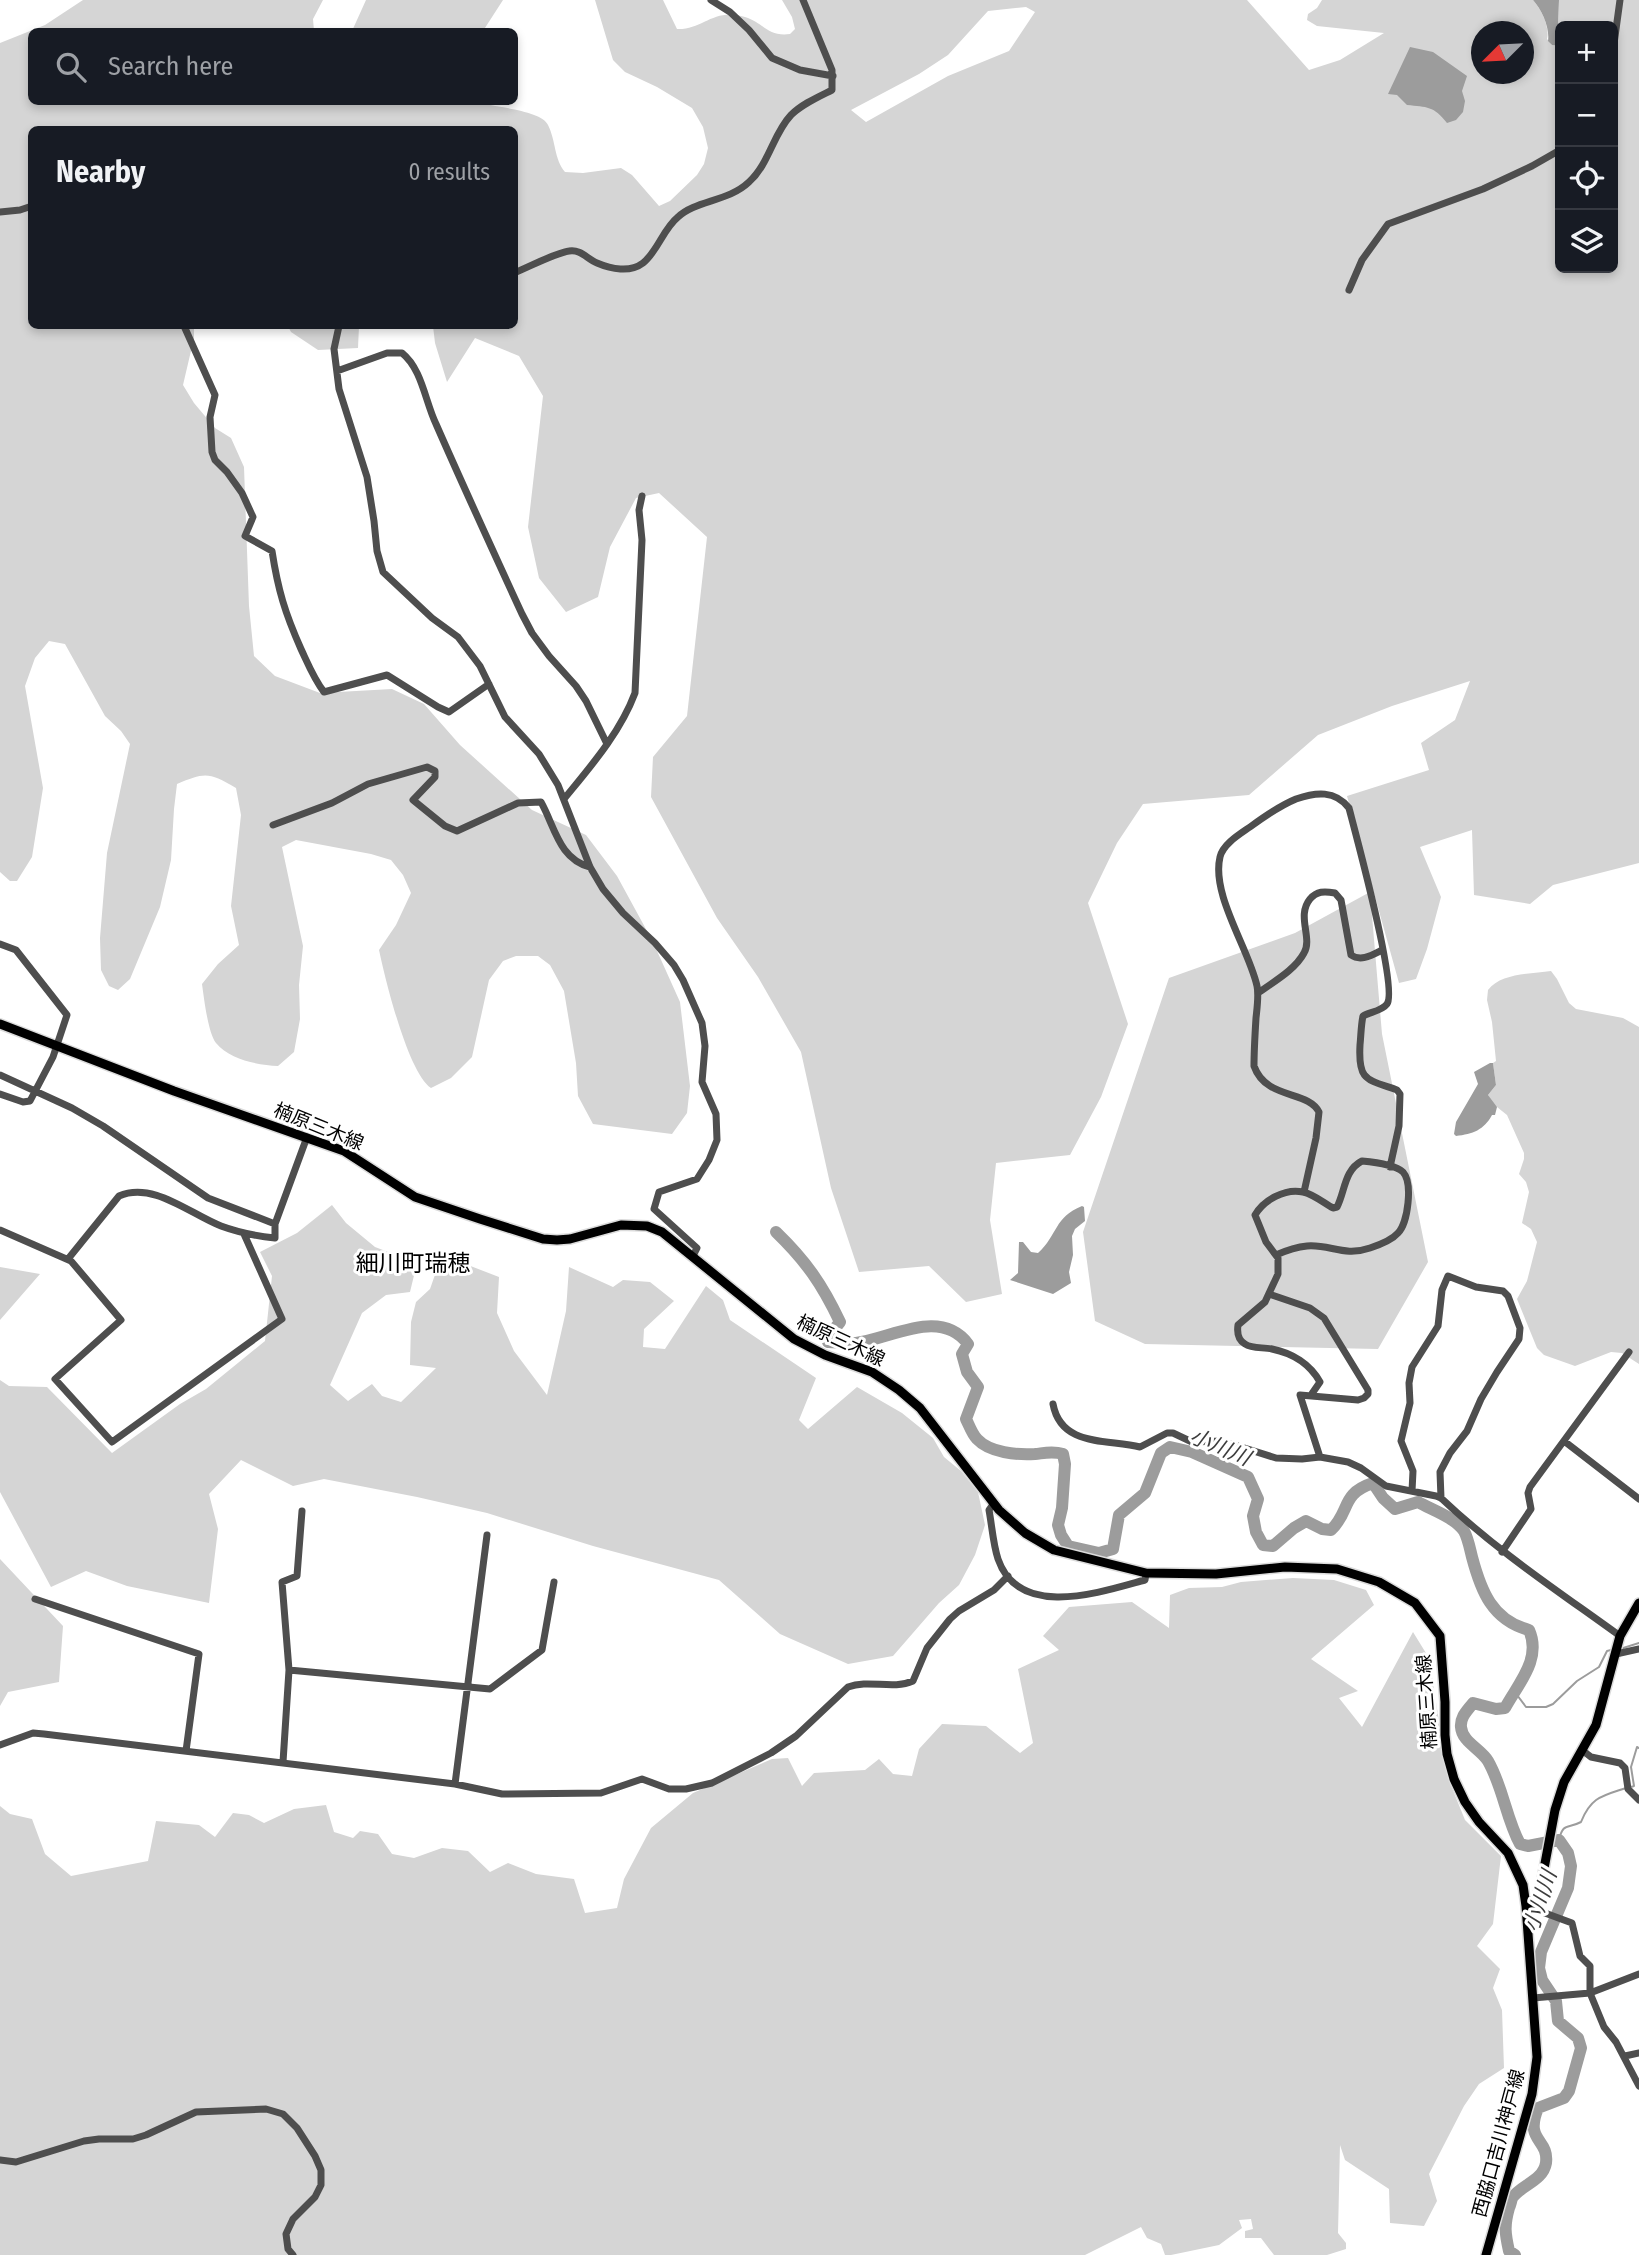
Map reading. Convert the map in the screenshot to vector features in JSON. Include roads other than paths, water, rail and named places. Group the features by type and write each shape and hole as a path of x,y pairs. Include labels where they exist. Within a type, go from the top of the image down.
{"main road":[{"name":"楠原三木線","path":"0,1024 202,1102 344,1152 415,1197 543,1239 570,1239 621,1225 647,1226 662,1232 794,1339 825,1355 872,1372 899,1390 920,1408 994,1503 1025,1534 1054,1550 1146,1573 1216,1574 1285,1567 1337,1569 1379,1582 1415,1603 1440,1636 1445,1735 1454,1779 1479,1822 1508,1853 1523,1885 1526,1906"},
{"path":"1526,1906 1539,1890 1555,1810 1564,1782 1595,1725 1603,1705 1618,1644 1639,1603"},
{"name":"西脇口吉川神戸線","path":"1486,2255 1532,2094 1537,2057 1526,1906"}],"street":[{"path":"711,0 730,12 749,30 772,58 800,70 833,76"},
{"path":"518,270 569,251 578,251 596,263 617,269 630,269 642,264 680,215 739,191 751,180 762,167 784,124 798,109 832,90 833,76 803,0"},
{"path":"1617,21 1620,0"},
{"path":"1349,290 1362,260 1388,224 1483,189 1555,153"},
{"path":"0,212 28,207"},
{"path":"185,329 215,395 210,417 215,460 228,472 242,493 253,517 245,536 272,551 284,611 316,681 324,692 387,675 449,712 489,684"},
{"path":"338,329 334,349 339,389 366,477 377,551 383,572 432,618 458,637 480,666 505,717 539,754 558,785 590,867 603,889 622,913 655,943 674,965 702,1023 705,1046 702,1082 716,1114 717,1140 697,1179 659,1192 654,1209 697,1248 693,1256"},
{"path":"337,371 387,353 402,353 410,359 434,420 522,614 549,656 576,686 607,744"},
{"path":"564,799 628,713 635,693 642,540 639,510 642,496"},
{"path":"273,825 332,803 368,784 427,767 435,771 435,777 413,800 445,826 457,831 518,803 541,802 563,849 578,864 590,867"},
{"path":"1304,1192 1319,1112 1313,1104 1265,1084 1254,1066 1258,993 1226,903 1221,881 1220,857 1241,833 1272,811 1296,799 1315,794 1326,793 1339,797 1349,808 1389,980 1388,1003 1363,1016 1359,1059 1360,1070 1366,1077 1397,1090 1400,1094 1399,1126 1390,1167"},
{"path":"1258,993 1303,956 1306,949 1304,908 1312,896 1320,891 1335,893 1340,900 1351,956 1356,959 1364,958 1382,950"},
{"path":"0,944 16,950 67,1015 57,1046 30,1101 23,1102 0,1094"},
{"path":"0,1075 72,1108 103,1126 208,1198 275,1224"},
{"path":"68,1259 119,1196 131,1191 143,1191 244,1234 275,1238 275,1224 306,1137"},
{"path":"1276,1255 1308,1246 1345,1252 1360,1251 1393,1238 1401,1231 1406,1221 1408,1183 1404,1173 1369,1162 1356,1164 1349,1173 1337,1207 1333,1208 1304,1192 1286,1192 1260,1206 1255,1215 1266,1242 1276,1255 1278,1274 1269,1294 1256,1312 1238,1325 1237,1333 1242,1343 1249,1347 1290,1354 1304,1363 1320,1382 1311,1395"},
{"path":"0,1230 68,1259 121,1320 55,1379 112,1442 282,1318 244,1234"},
{"path":"1412,1491 1413,1471 1401,1441 1410,1403 1409,1383 1412,1367 1438,1326 1442,1290 1448,1276 1476,1287 1503,1290 1508,1296 1520,1328 1519,1339 1481,1399 1467,1431 1440,1472 1441,1498"},
{"path":"1269,1294 1310,1308 1324,1318 1368,1390 1368,1394 1358,1400 1300,1395 1320,1457"},
{"path":"1502,1552 1531,1509 1528,1493 1530,1487 1629,1352"},
{"path":"1053,1404 1055,1417 1064,1427 1086,1440 1140,1447 1167,1433 1173,1433 1192,1442 1222,1441 1276,1458 1320,1457 1348,1462 1386,1486 1441,1498 1476,1531 1618,1644 1639,1649"},
{"path":"1564,1441 1639,1499"},
{"path":"994,1503 989,1510 998,1559 1014,1583 1028,1591 1060,1598 1079,1596 1145,1580 1146,1573"},
{"path":"282,1762 289,1670 282,1582 297,1576 302,1511"},
{"path":"455,1784 487,1535"},
{"path":"0,1745 33,1733 455,1784 502,1794 601,1793 642,1779 669,1789 686,1789 712,1783 771,1753 796,1736 848,1687 858,1683 904,1685 913,1681 927,1648 950,1619 994,1590 1008,1576"},
{"path":"289,1670 490,1689 542,1650 554,1582"},
{"path":"35,1599 200,1654 186,1751"},
{"path":"1582,1750 1591,1757 1620,1763 1625,1768 1628,1789 1639,1800"},
{"path":"1526,1906 1573,1923 1580,1956 1590,1966 1590,1993 1604,2026 1625,2056 1639,2086"},
{"path":"1532,1998 1590,1993 1639,1974"},
{"path":"1625,2056 1639,2053"},
{"path":"0,2160 16,2162 84,2141 133,2139 196,2112 266,2109 283,2114 297,2128 321,2171 321,2185 315,2197 293,2219 286,2234 288,2249 293,2255"}],"waterway":[{"name":"小川川","path":"776,1232 813,1274 840,1322 829,1336 828,1342 856,1343 929,1326 957,1333 968,1344 962,1354 967,1372 978,1387 966,1419 975,1437 982,1444 1004,1452 1063,1454 1065,1464 1062,1508 1058,1525 1068,1546 1099,1553 1113,1549 1119,1515 1145,1493 1161,1453 1170,1447 1192,1452 1248,1477 1258,1499 1253,1516 1256,1532 1263,1545 1273,1546 1306,1521 1322,1529 1331,1530 1355,1492 1373,1483 1395,1509 1418,1502 1449,1518 1464,1531 1484,1592 1506,1619 1529,1630 1533,1651 1527,1671 1505,1708 1496,1709 1473,1703 1464,1714 1462,1732 1488,1761 1520,1844 1528,1846 1559,1840 1568,1853 1571,1866 1568,1888 1541,1952 1539,1968 1542,1980 1556,2001 1558,2021 1578,2038 1581,2048 1569,2091 1564,2098 1538,2108 1534,2119 1535,2134 1544,2149 1546,2163 1541,2174 1512,2198 1506,2230 1509,2251 1515,2255"},
{"path":"1620,1649 1639,1643"},
{"path":"1514,1691 1526,1707 1546,1707 1599,1667 1607,1651 1611,1650"},
{"path":"1631,1787 1634,1786 1631,1767 1637,1747 1639,1748"},
{"path":"1559,1840 1564,1828 1581,1822 1593,1802 1626,1788"}],"district":[{"name":"細川町瑞穂","path":"413,1263"}]}
